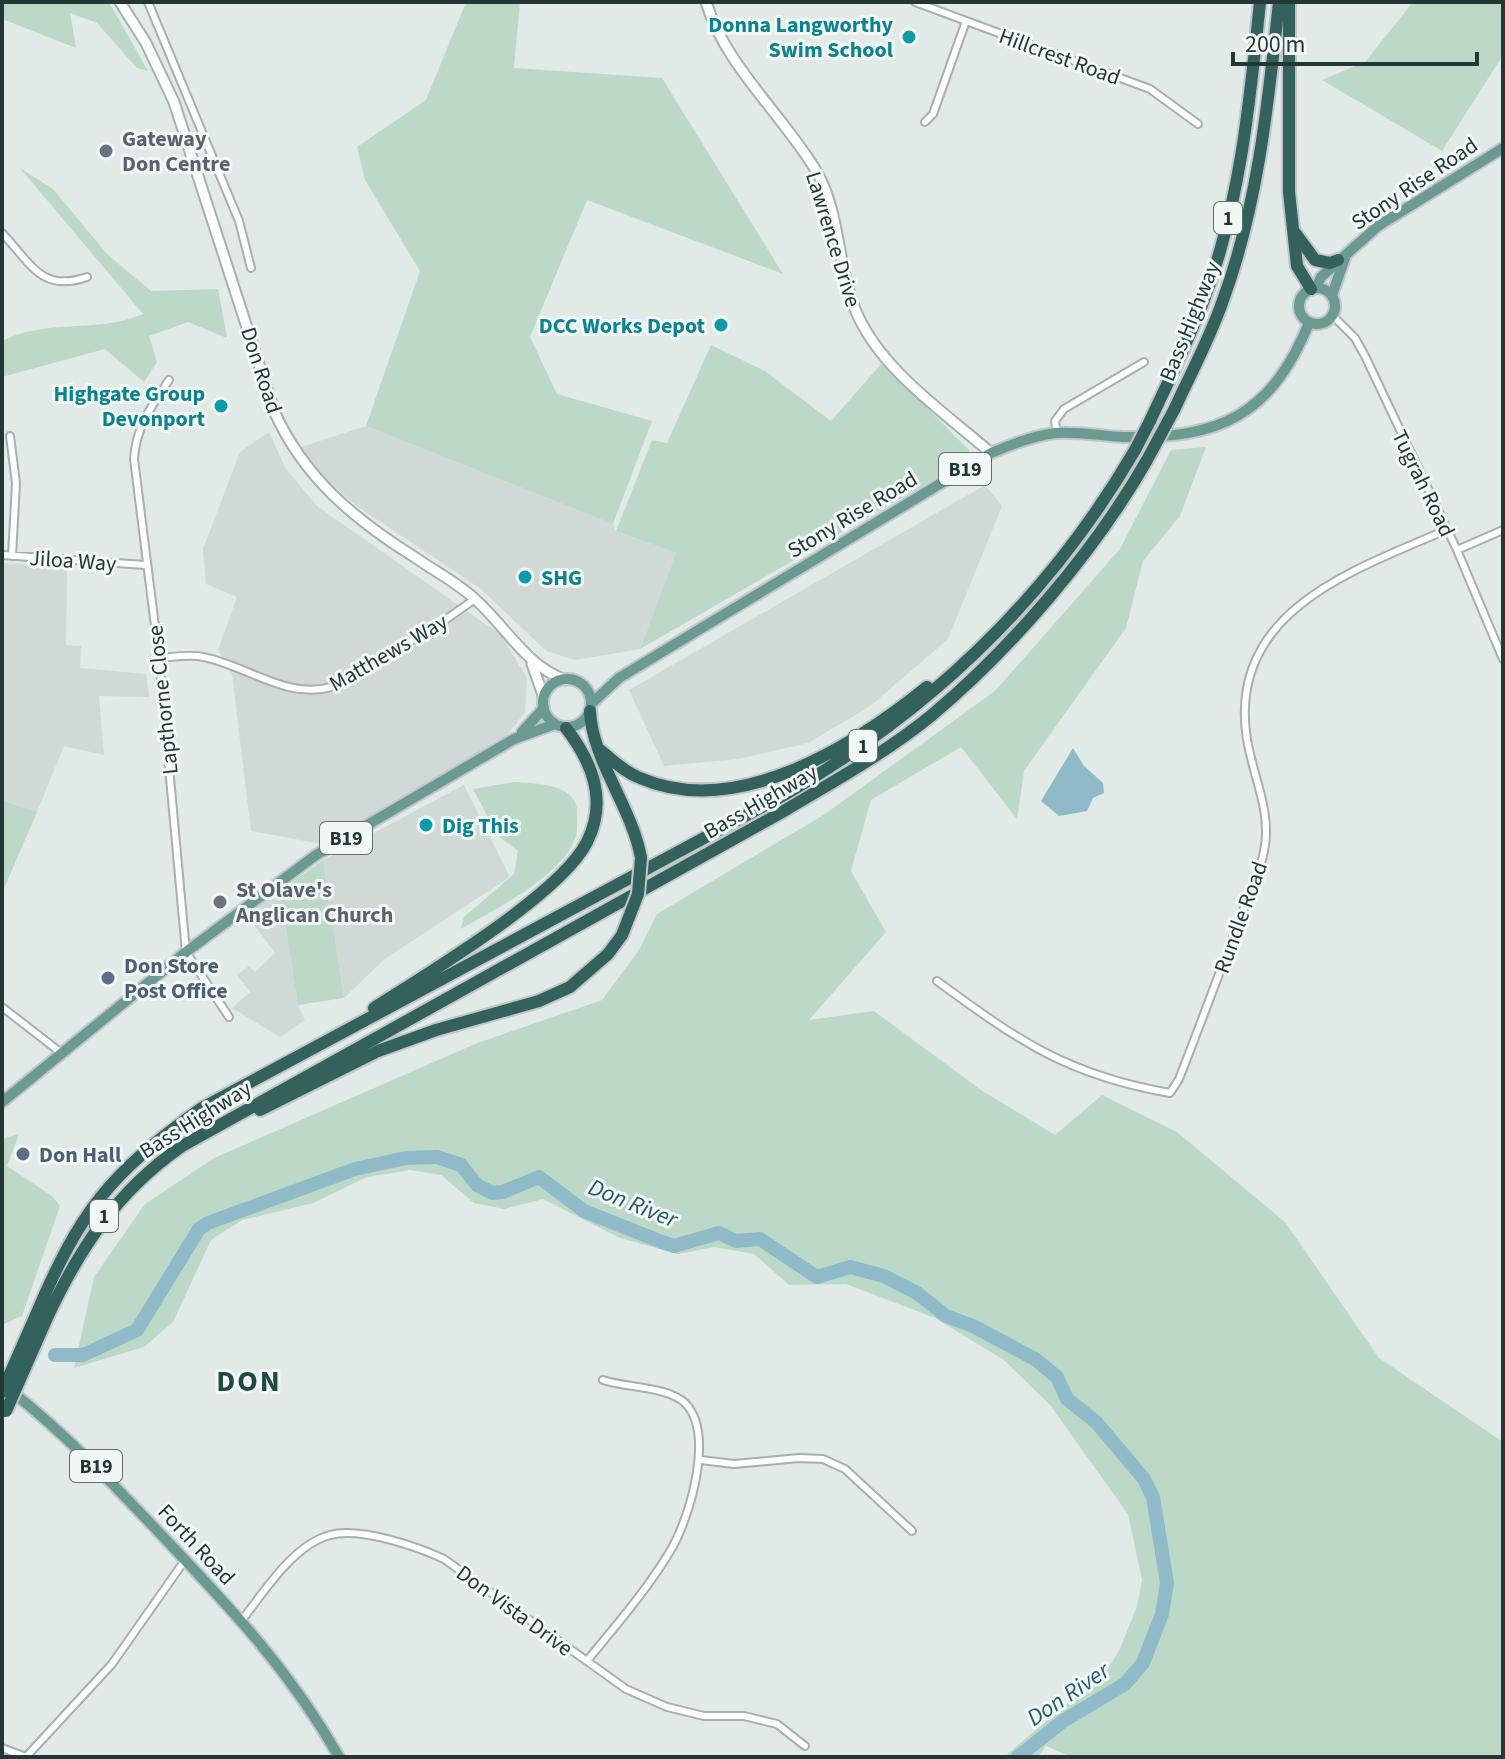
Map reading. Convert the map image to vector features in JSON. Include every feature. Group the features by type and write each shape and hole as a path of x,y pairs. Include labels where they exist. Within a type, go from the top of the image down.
{"highway":[{"name":"Bass Highway","path":"4,1416 78,1226 110,1183 159,1138 202,1108 818,775 909,712 980,650 1035,592 1079,537 1135,450 1205,296 1222,243 1244,140 1260,2"},
{"name":"Bass Highway","path":"2,1392 82,1249 110,1209 159,1162 194,1139 784,811 919,724 970,680 1059,583 1128,494 1174,410 1222,305 1243,237 1268,109 1279,2"},
{"path":"1289,2 1289,192 1298,272 1314,288"},
{"path":"1294,231 1315,260 1330,263 1343,257"},
{"path":"600,750 627,772 660,785 724,787 767,780 829,754 898,709 953,665 980,650"},
{"path":"194,1139 298,1093 378,1051 448,1026 539,1001 570,987 608,954 622,935 638,894 641,858 637,833 591,725 591,707"},
{"path":"277,1069 442,964 571,866 591,831 597,795 591,767 561,726"}],"main road":[{"name":"Don Road","path":"120,2 146,43 190,147 282,430 323,488 363,523 475,599 540,668 566,680"},
{"name":"Lawrence Drive","path":"706,2 723,43 817,173 827,200 841,267 855,309 870,340 991,453"},
{"name":"Stony Rise Road","path":"1314,288 1321,277 1378,226 1503,148"},
{"name":"Stony Rise Road","path":"1332,295 1343,257"},
{"path":"1309,323 1321,324 1333,316 1335,305 1332,295 1314,288"},
{"name":"B19","path":"1309,323 1298,307 1302,295 1314,288"},
{"name":"Stony Rise Road","path":"591,707 619,678 991,453 1020,441 1057,433 1176,437 1228,422 1269,391 1284,371 1309,323"},
{"name":"Don Road","path":"525,652 544,703"},
{"name":"Stony Rise Road","path":"582,684 619,678"},
{"name":"B19","path":"514,739 544,703 553,684 566,680 582,684"},
{"path":"582,684 591,707"},
{"path":"544,703 561,726"},
{"name":"B19","path":"2,1102 186,952 316,855 514,739 561,726 578,725 591,707"},
{"name":"Forth Road","path":"2,1379 8,1388 77,1446 242,1620 293,1682 339,1757"}],"street":[{"path":"148,2 239,221 251,268"},
{"name":"Hillcrest Road","path":"915,2 1150,89 1198,124"},
{"path":"925,122 933,114 966,21"},
{"path":"146,43 161,39"},
{"path":"2,233 47,279 66,284 87,277"},
{"name":"Tugrah Road","path":"1333,316 1358,343 1457,550 1503,659"},
{"path":"1057,433 1055,421 1064,409 1144,362"},
{"name":"Lapthorne Close","path":"169,380 144,416 136,437 134,459 159,658 186,952 229,1017"},
{"path":"10,436 16,483 12,556"},
{"name":"Rundle Road","path":"937,981 1001,1028 1062,1063 1093,1076 1170,1093 1179,1079 1262,861 1266,815 1245,729 1250,684 1265,644 1288,612 1321,587 1446,530"},
{"path":"1457,550 1503,530"},
{"name":"Jiloa Way","path":"2,555 145,565"},
{"name":"Matthews Way","path":"159,658 202,656 294,689 314,692 331,687 422,635 475,599"},
{"path":"2,1007 60,1052"},
{"path":"587,1661 674,1545 701,1460 698,1423 684,1402 603,1380"},
{"path":"701,1460 734,1464 823,1459 845,1469 912,1531"},
{"name":"Don Vista Drive","path":"242,1620 280,1572 303,1550 330,1535 359,1534 419,1547 444,1559 626,1689 667,1707 704,1716 744,1716 777,1724 805,1746"},
{"path":"2,1748 26,1757 112,1664 185,1560"}],"shaded area":[{"path":"366,426 613,524 616,531 676,553 640,649 575,660 546,651 481,589 358,507 320,474 301,447"},
{"path":"269,432 286,469 317,506 501,635 527,678 525,712 507,735 327,845 251,831 232,674 218,650 237,597 206,584 203,549 240,452"},
{"path":"985,485 1002,506 948,639 869,707 808,743 738,759 664,766 629,690"},
{"path":"2,563 67,567 66,645 81,646 80,668 146,674 149,697 99,696 104,755 64,746 37,812 2,800"},
{"path":"464,785 510,877 386,958 344,998 323,860"},
{"path":"280,891 298,1005 305,1020 280,1037 232,1008 250,992 237,975 249,966 255,972 275,953 246,914"}],"green space":[{"path":"2,2 109,2 148,71 137,68 97,23 70,13 76,48 2,19"},
{"path":"466,2 520,2 514,68 662,78 783,274 587,200 530,337 557,394 652,421 613,524 366,426 420,271 365,180 357,147 426,100"},
{"path":"1413,2 1503,2 1503,55 1442,151 1322,80 1365,62"},
{"path":"20,168 53,189 108,255 151,291 218,289 227,338 188,322 149,336 157,362 144,382 105,349 2,377 2,341 36,330 107,323 143,314"},
{"path":"711,345 765,371 831,421 882,363 969,450 969,459 640,649 676,553 616,531 652,440 667,443"},
{"path":"1206,447 1180,516 1143,561 1126,628 1024,771 1017,819 961,747 871,800 851,871 886,932 809,1020 874,1011 981,1090 1055,1135 1102,1095 1177,1132 1285,1222 1379,1358 1503,1442 1503,1757 1072,1757 1046,1746 1038,1757 1004,1757 1107,1670 1120,1649 1137,1606 1142,1580 1128,1514 1050,1405 1004,1360 935,1318 846,1284 789,1285 754,1254 714,1247 678,1254 620,1238 543,1199 504,1209 474,1203 441,1175 410,1170 367,1177 313,1203 242,1220 211,1240 173,1322 144,1347 74,1368 94,1277 145,1204 214,1158 475,1044 602,1000 639,950 657,914 825,814 995,691 1120,549 1171,450"},
{"path":"514,782 554,787 571,796 577,814 575,839 567,853 542,879 461,929 464,917 514,874 518,851 498,836 473,789"},
{"path":"2,800 37,812 2,893"},
{"path":"323,860 344,998 298,1005 280,891"},
{"path":"19,1134 7,1166 52,1196 60,1206 22,1316 2,1325 2,1139"}],"water":[{"path":"1073,748 1084,766 1103,783 1104,793 1093,798 1087,811 1059,816 1041,801"}],"waterway":[{"name":"Don River","path":"55,1355 83,1355 137,1330 199,1229 208,1223 355,1169 406,1158 437,1157 461,1165 477,1185 492,1193 503,1192 539,1177 584,1211 674,1246 719,1233 736,1241 760,1239 817,1277 850,1267 884,1276 917,1293 946,1316 973,1326 1035,1359 1057,1377 1067,1399 1096,1422 1144,1479 1153,1497 1167,1583 1162,1614 1143,1663 1125,1684 1063,1721 1018,1757"}],"place":[{"name":"Donna Langworthy Swim School","path":"909,37"},
{"name":"Gateway Don Centre","path":"106,151"},
{"name":"DCC Works Depot","path":"721,325"},
{"name":"Highgate Group Devonport","path":"221,406"},
{"name":"SHG","path":"525,577"},
{"name":"Dig This","path":"426,825"},
{"name":"St Olave's Anglican Church","path":"220,902"},
{"name":"Don Store Post Office","path":"108,978"},
{"name":"Don Hall","path":"23,1154"}],"district":[{"name":"DON","path":"249,1381"}]}
